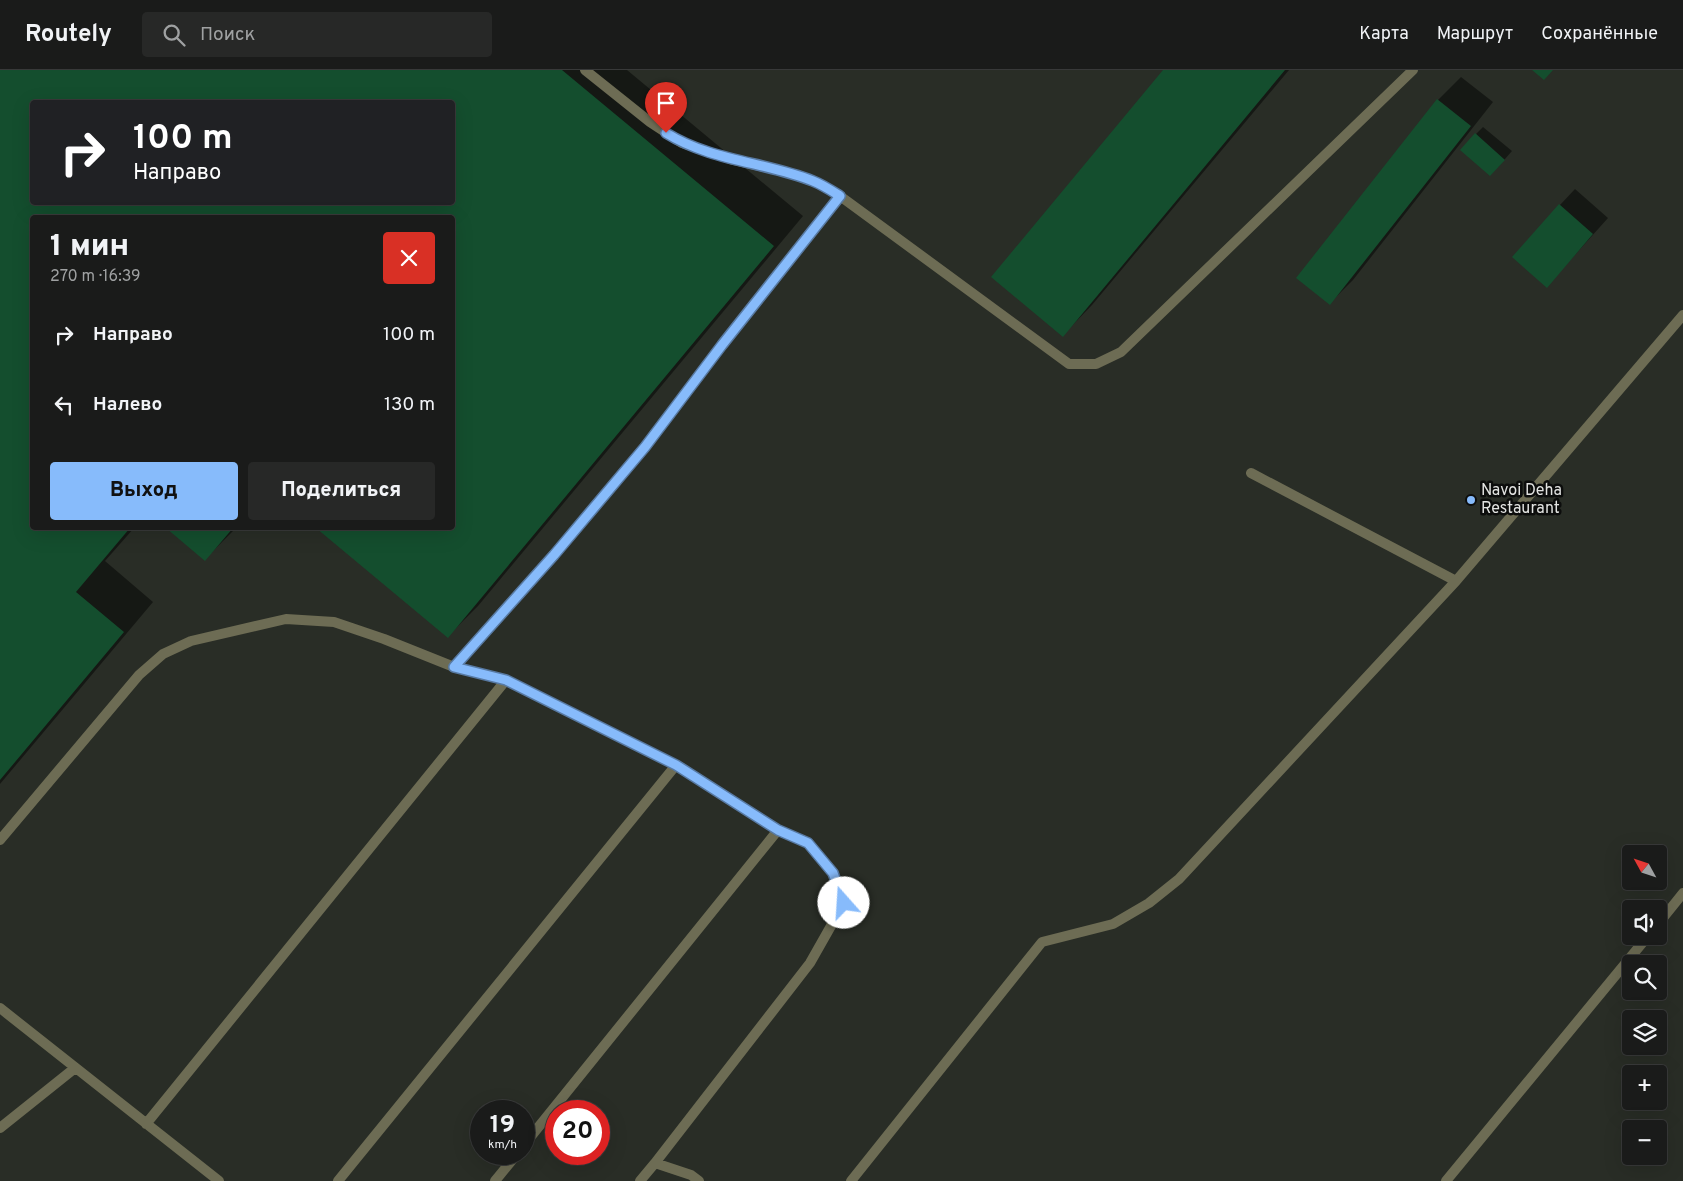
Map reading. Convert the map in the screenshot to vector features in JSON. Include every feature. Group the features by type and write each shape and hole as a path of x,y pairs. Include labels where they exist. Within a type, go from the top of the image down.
{"lane":[{"path":"585,70 650,122 682,143 733,160 785,172 815,182 840,196 1070,364 1096,364 1121,352 1412,70"},
{"path":"454,667 554,555 645,447 722,345 840,196"},
{"path":"851,1181 1042,942 1113,924 1149,903 1179,879 1456,581 1683,315"},
{"path":"1251,473 1456,581"},
{"path":"0,840 139,675 163,654 191,641 286,619 334,622 384,639 454,667 506,680 676,765 778,830 808,843 833,873 844,903 810,963 640,1181"},
{"path":"146,1124 506,680"},
{"path":"338,1181 676,765"},
{"path":"535,1131 778,830"},
{"path":"1667,913 1683,893"},
{"path":"1446,1181 1641,945"},
{"path":"0,1008 219,1181"},
{"path":"0,1128 75,1068"},
{"path":"655,1163 691,1175 699,1181"},
{"path":"495,1181 508,1165"}],"shaded area":[{"path":"0,70 1683,70 1683,1181 0,1181"}],"building":[{"path":"0,70 562,70 774,246 448,638 318,530 455,530 455,215 30,215 30,530 128,530 76,592 124,632 0,780"},
{"path":"1163,70 1285,70 1063,337 991,277"},
{"path":"1532,70 1553,70 1544,80"},
{"path":"1437,99 1471,126 1330,305 1296,278"},
{"path":"1475,133 1505,160 1490,176 1460,150"},
{"path":"1559,204 1593,234 1547,288 1512,257"},
{"path":"168,530 231,530 205,561"}],"place":[{"name":"Navoi Deha Restaurant","path":"1471,500"}],"route":[{"path":"666,133 682,143 733,160 785,172 815,182 840,196 722,345 645,447 554,555 454,667 506,680 676,765 778,830 808,843 833,873 844,903"}]}
